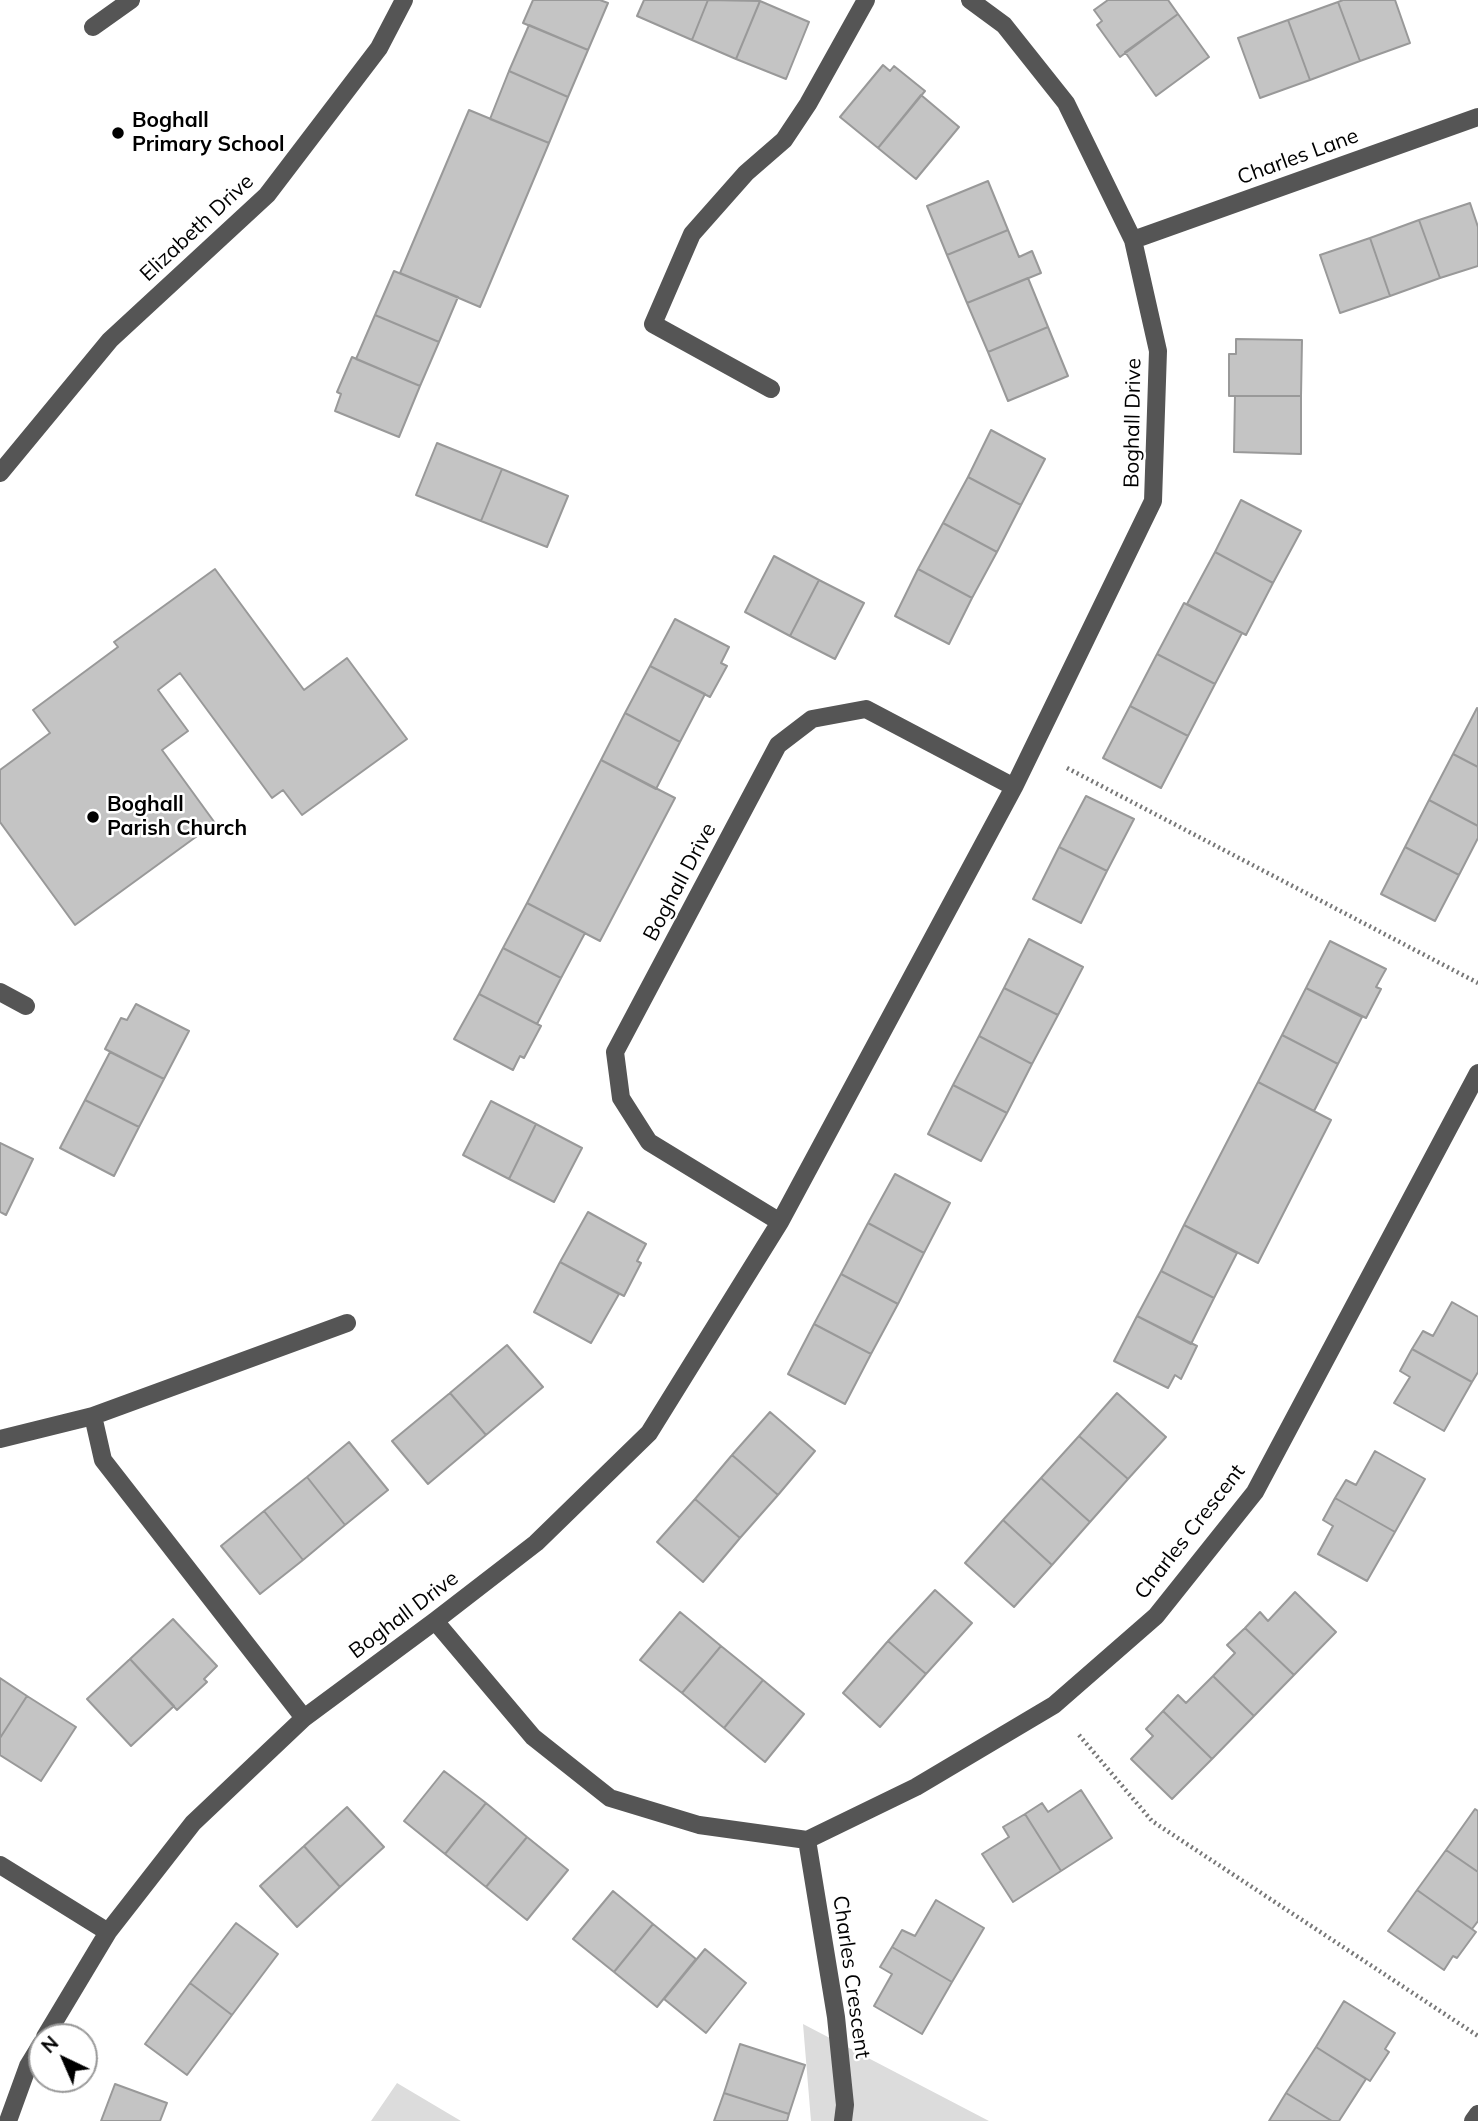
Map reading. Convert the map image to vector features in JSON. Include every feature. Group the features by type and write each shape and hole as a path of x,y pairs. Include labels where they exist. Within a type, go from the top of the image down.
{"street":[{"path":"93,27 131,0"},
{"name":"Elizabeth Drive","path":"0,472 110,340 267,195 379,48 404,0"},
{"path":"771,389 653,324 692,234 746,173 784,140 808,104 866,0"},
{"name":"Boghall Drive","path":"54,2023 108,1932 193,1824 303,1718 435,1622 536,1543 649,1433 780,1222 1014,787 1153,501 1158,351 1133,240 1066,103 1004,25 970,0"},
{"name":"Charles Lane","path":"1133,240 1478,117"},
{"name":"Boghall Drive","path":"780,1222 649,1142 621,1098 615,1052 778,745 812,719 866,709 1014,787"},
{"path":"0,992 26,1006"},
{"name":"Charles Crescent","path":"843,2121 845,2105 836,2017 807,1840 916,1787 1054,1705 1156,1616 1255,1492 1478,1073"},
{"path":"0,1439 93,1416 347,1323"},
{"path":"93,1416 103,1460 303,1718"},
{"path":"435,1622 533,1737 610,1798 699,1825 807,1840"},
{"path":"0,1865 108,1932"},
{"path":"8,2121 28,2066"},
{"path":"1473,2121 1478,2114"}],"path":[{"path":"1032,750 1478,983"},
{"path":"1054,1705 1152,1821 1478,2036"}],"shaded area":[{"path":"803,2024 989,2121 811,2121"},
{"path":"397,2083 461,2121 371,2121"}],"building":[{"path":"533,0 600,0 608,3 588,50 523,23"},
{"path":"644,0 708,0 692,40 637,16"},
{"path":"708,0 760,1 736,59 692,40"},
{"path":"1108,0 1168,0 1178,14 1120,57 1097,25 1102,21 1094,10"},
{"path":"1395,0 1410,43 1360,61 1338,2"},
{"path":"760,1 809,22 786,79 736,59"},
{"path":"1338,2 1360,61 1310,80 1288,20"},
{"path":"1178,14 1209,57 1156,96 1125,52"},
{"path":"1288,20 1310,80 1260,98 1238,38"},
{"path":"529,25 588,50 568,97 509,71"},
{"path":"883,65 890,71 894,66 925,91 878,148 840,117"},
{"path":"509,71 568,97 549,143 490,119"},
{"path":"921,95 959,127 916,179 878,148"},
{"path":"469,110 549,143 480,307 400,273"},
{"path":"988,181 1008,230 947,255 927,206"},
{"path":"1470,203 1478,227 1478,266 1440,278 1419,220"},
{"path":"1419,220 1440,278 1390,296 1370,238"},
{"path":"1008,230 1019,257 1032,251 1041,273 967,303 947,255"},
{"path":"1370,238 1390,296 1340,313 1320,255"},
{"path":"394,271 458,297 439,342 375,315"},
{"path":"1028,278 1048,327 988,352 967,303"},
{"path":"375,315 439,342 420,386 356,359"},
{"path":"1048,327 1068,376 1008,401 988,352"},
{"path":"1236,339 1302,340 1301,396 1229,396 1229,354 1236,354"},
{"path":"352,357 420,386 399,437 335,411 341,394 337,392"},
{"path":"1235,396 1301,396 1301,454 1234,452"},
{"path":"991,430 1045,459 1021,505 968,477"},
{"path":"437,443 502,469 481,521 416,495"},
{"path":"502,469 568,496 547,547 481,521"},
{"path":"968,477 1021,505 997,552 943,523"},
{"path":"1241,500 1301,531 1273,583 1215,552"},
{"path":"943,523 997,552 972,598 918,569"},
{"path":"1215,552 1273,583 1246,635 1187,604"},
{"path":"774,556 819,580 790,636 745,612"},
{"path":"215,569 304,690 347,658 407,739 302,815 283,790 272,798 180,673 158,690 188,731 162,750 215,823 75,925 0,822 0,770 50,733 33,710 118,647 114,642"},
{"path":"918,569 972,598 949,644 895,616"},
{"path":"819,580 864,603 835,659 790,636"},
{"path":"1184,603 1242,633 1215,684 1157,654"},
{"path":"675,619 729,647 721,663 727,666 710,697 650,666"},
{"path":"1157,654 1215,684 1188,736 1130,706"},
{"path":"650,666 705,694 680,742 625,713"},
{"path":"1130,706 1188,736 1161,788 1103,758"},
{"path":"1478,709 1478,767 1453,754"},
{"path":"625,713 680,742 656,789 601,760"},
{"path":"1453,754 1478,767 1478,826 1429,800"},
{"path":"601,760 675,798 600,941 527,903"},
{"path":"1086,796 1134,819 1107,871 1059,847"},
{"path":"1429,800 1478,826 1478,838 1459,875 1405,847"},
{"path":"1059,847 1107,871 1081,923 1033,899"},
{"path":"1405,847 1459,875 1435,921 1381,894"},
{"path":"527,903 585,933 561,978 503,948"},
{"path":"1029,939 1083,967 1058,1015 1004,988"},
{"path":"1330,941 1386,969 1376,987 1381,989 1366,1018 1306,988"},
{"path":"503,948 561,978 537,1024 479,994"},
{"path":"1004,988 1058,1015 1032,1064 979,1036"},
{"path":"1306,988 1362,1017 1338,1064 1282,1035"},
{"path":"479,994 541,1026 524,1058 520,1056 513,1070 454,1039"},
{"path":"136,1004 189,1031 164,1079 105,1049 121,1018 127,1020"},
{"path":"1282,1035 1338,1064 1314,1111 1258,1082"},
{"path":"979,1036 1032,1064 1007,1113 953,1085"},
{"path":"110,1052 164,1079 139,1127 85,1100"},
{"path":"1258,1082 1331,1120 1258,1263 1184,1225"},
{"path":"953,1085 1007,1113 981,1161 928,1134"},
{"path":"85,1100 139,1127 114,1176 60,1148"},
{"path":"491,1101 536,1124 509,1179 463,1155"},
{"path":"536,1124 582,1148 554,1202 509,1179"},
{"path":"0,1143 33,1159 6,1215 0,1212"},
{"path":"895,1174 950,1203 924,1253 868,1223"},
{"path":"588,1212 646,1244 637,1261 641,1263 624,1296 560,1262"},
{"path":"868,1223 924,1253 898,1304 841,1274"},
{"path":"1184,1225 1237,1253 1214,1298 1161,1271"},
{"path":"560,1262 619,1294 591,1343 534,1312"},
{"path":"1161,1271 1214,1298 1191,1344 1137,1316"},
{"path":"841,1274 898,1304 871,1354 814,1324"},
{"path":"1452,1302 1478,1317 1478,1372 1472,1382 1412,1349 1423,1331 1433,1336"},
{"path":"1137,1316 1197,1346 1181,1379 1175,1375 1168,1388 1114,1361"},
{"path":"814,1324 871,1354 845,1404 788,1374"},
{"path":"507,1345 543,1387 486,1435 450,1393"},
{"path":"1412,1349 1472,1382 1444,1431 1394,1403 1410,1377 1400,1371"},
{"path":"450,1393 486,1435 428,1484 392,1441"},
{"path":"1117,1393 1166,1437 1128,1479 1079,1436"},
{"path":"770,1412 815,1451 778,1495 732,1455"},
{"path":"1079,1436 1128,1479 1090,1522 1041,1478"},
{"path":"349,1442 388,1490 345,1525 307,1477"},
{"path":"1375,1451 1425,1479 1395,1532 1335,1498 1346,1480 1356,1485"},
{"path":"732,1455 778,1495 740,1538 695,1499"},
{"path":"307,1477 345,1525 303,1560 264,1511"},
{"path":"1041,1478 1090,1522 1052,1565 1003,1520"},
{"path":"1335,1498 1395,1532 1367,1581 1318,1554 1333,1526 1323,1520"},
{"path":"695,1499 740,1538 703,1582 657,1542"},
{"path":"264,1511 303,1560 260,1594 221,1546"},
{"path":"1003,1520 1052,1565 1014,1607 965,1563"},
{"path":"935,1590 972,1623 926,1674 888,1641"},
{"path":"1295,1592 1336,1632 1294,1675 1245,1628 1260,1612 1268,1621"},
{"path":"680,1612 721,1646 682,1693 640,1660"},
{"path":"173,1619 217,1666 204,1679 207,1682 177,1710 130,1659"},
{"path":"1245,1628 1294,1675 1254,1716 1213,1676 1235,1653 1227,1645"},
{"path":"888,1641 926,1674 880,1727 843,1693"},
{"path":"721,1646 763,1680 724,1728 682,1693"},
{"path":"130,1659 174,1706 131,1746 87,1699"},
{"path":"1213,1676 1254,1716 1212,1759 1163,1711 1178,1695 1186,1703"},
{"path":"0,1678 27,1696 0,1738"},
{"path":"763,1680 804,1714 765,1762 724,1728"},
{"path":"27,1696 76,1727 41,1781 0,1755 0,1738"},
{"path":"1163,1711 1212,1759 1172,1799 1131,1759 1153,1736 1146,1729"},
{"path":"444,1771 486,1803 445,1854 404,1821"},
{"path":"1081,1790 1112,1838 1061,1871 1025,1814 1042,1803 1048,1812"},
{"path":"486,1803 527,1837 486,1887 445,1854"},
{"path":"347,1807 384,1847 340,1887 304,1846"},
{"path":"1475,1809 1478,1811 1478,1872 1446,1850"},
{"path":"1025,1814 1061,1871 1013,1902 982,1854 1009,1837 1003,1827"},
{"path":"527,1837 568,1870 527,1920 486,1887"},
{"path":"304,1846 340,1887 297,1927 260,1886"},
{"path":"1446,1850 1478,1872 1478,1921 1472,1929 1417,1890"},
{"path":"1417,1890 1476,1932 1457,1958 1453,1956 1444,1970 1388,1931"},
{"path":"613,1891 653,1924 614,1972 573,1939"},
{"path":"936,1900 984,1928 952,1982 892,1947 902,1930 915,1936"},
{"path":"236,1923 278,1954 232,2015 190,1983"},
{"path":"653,1924 696,1959 657,2007 614,1972"},
{"path":"892,1947 952,1982 922,2034 874,2006 892,1974 880,1967"},
{"path":"705,1949 746,1983 706,2033 664,1999"},
{"path":"190,1983 232,2015 187,2075 145,2044"},
{"path":"1344,2001 1395,2033 1385,2049 1389,2052 1370,2081 1316,2047"},
{"path":"740,2044 805,2065 789,2114 724,2093"},
{"path":"1316,2047 1366,2079 1339,2121 1332,2121 1286,2093"},
{"path":"115,2084 167,2103 160,2121 101,2121"},
{"path":"724,2093 789,2114 787,2121 714,2121"},
{"path":"1286,2093 1332,2121 1269,2121"}],"place":[{"name":"Boghall Primary School","path":"118,133"},
{"name":"Boghall Parish Church","path":"93,817"}]}
